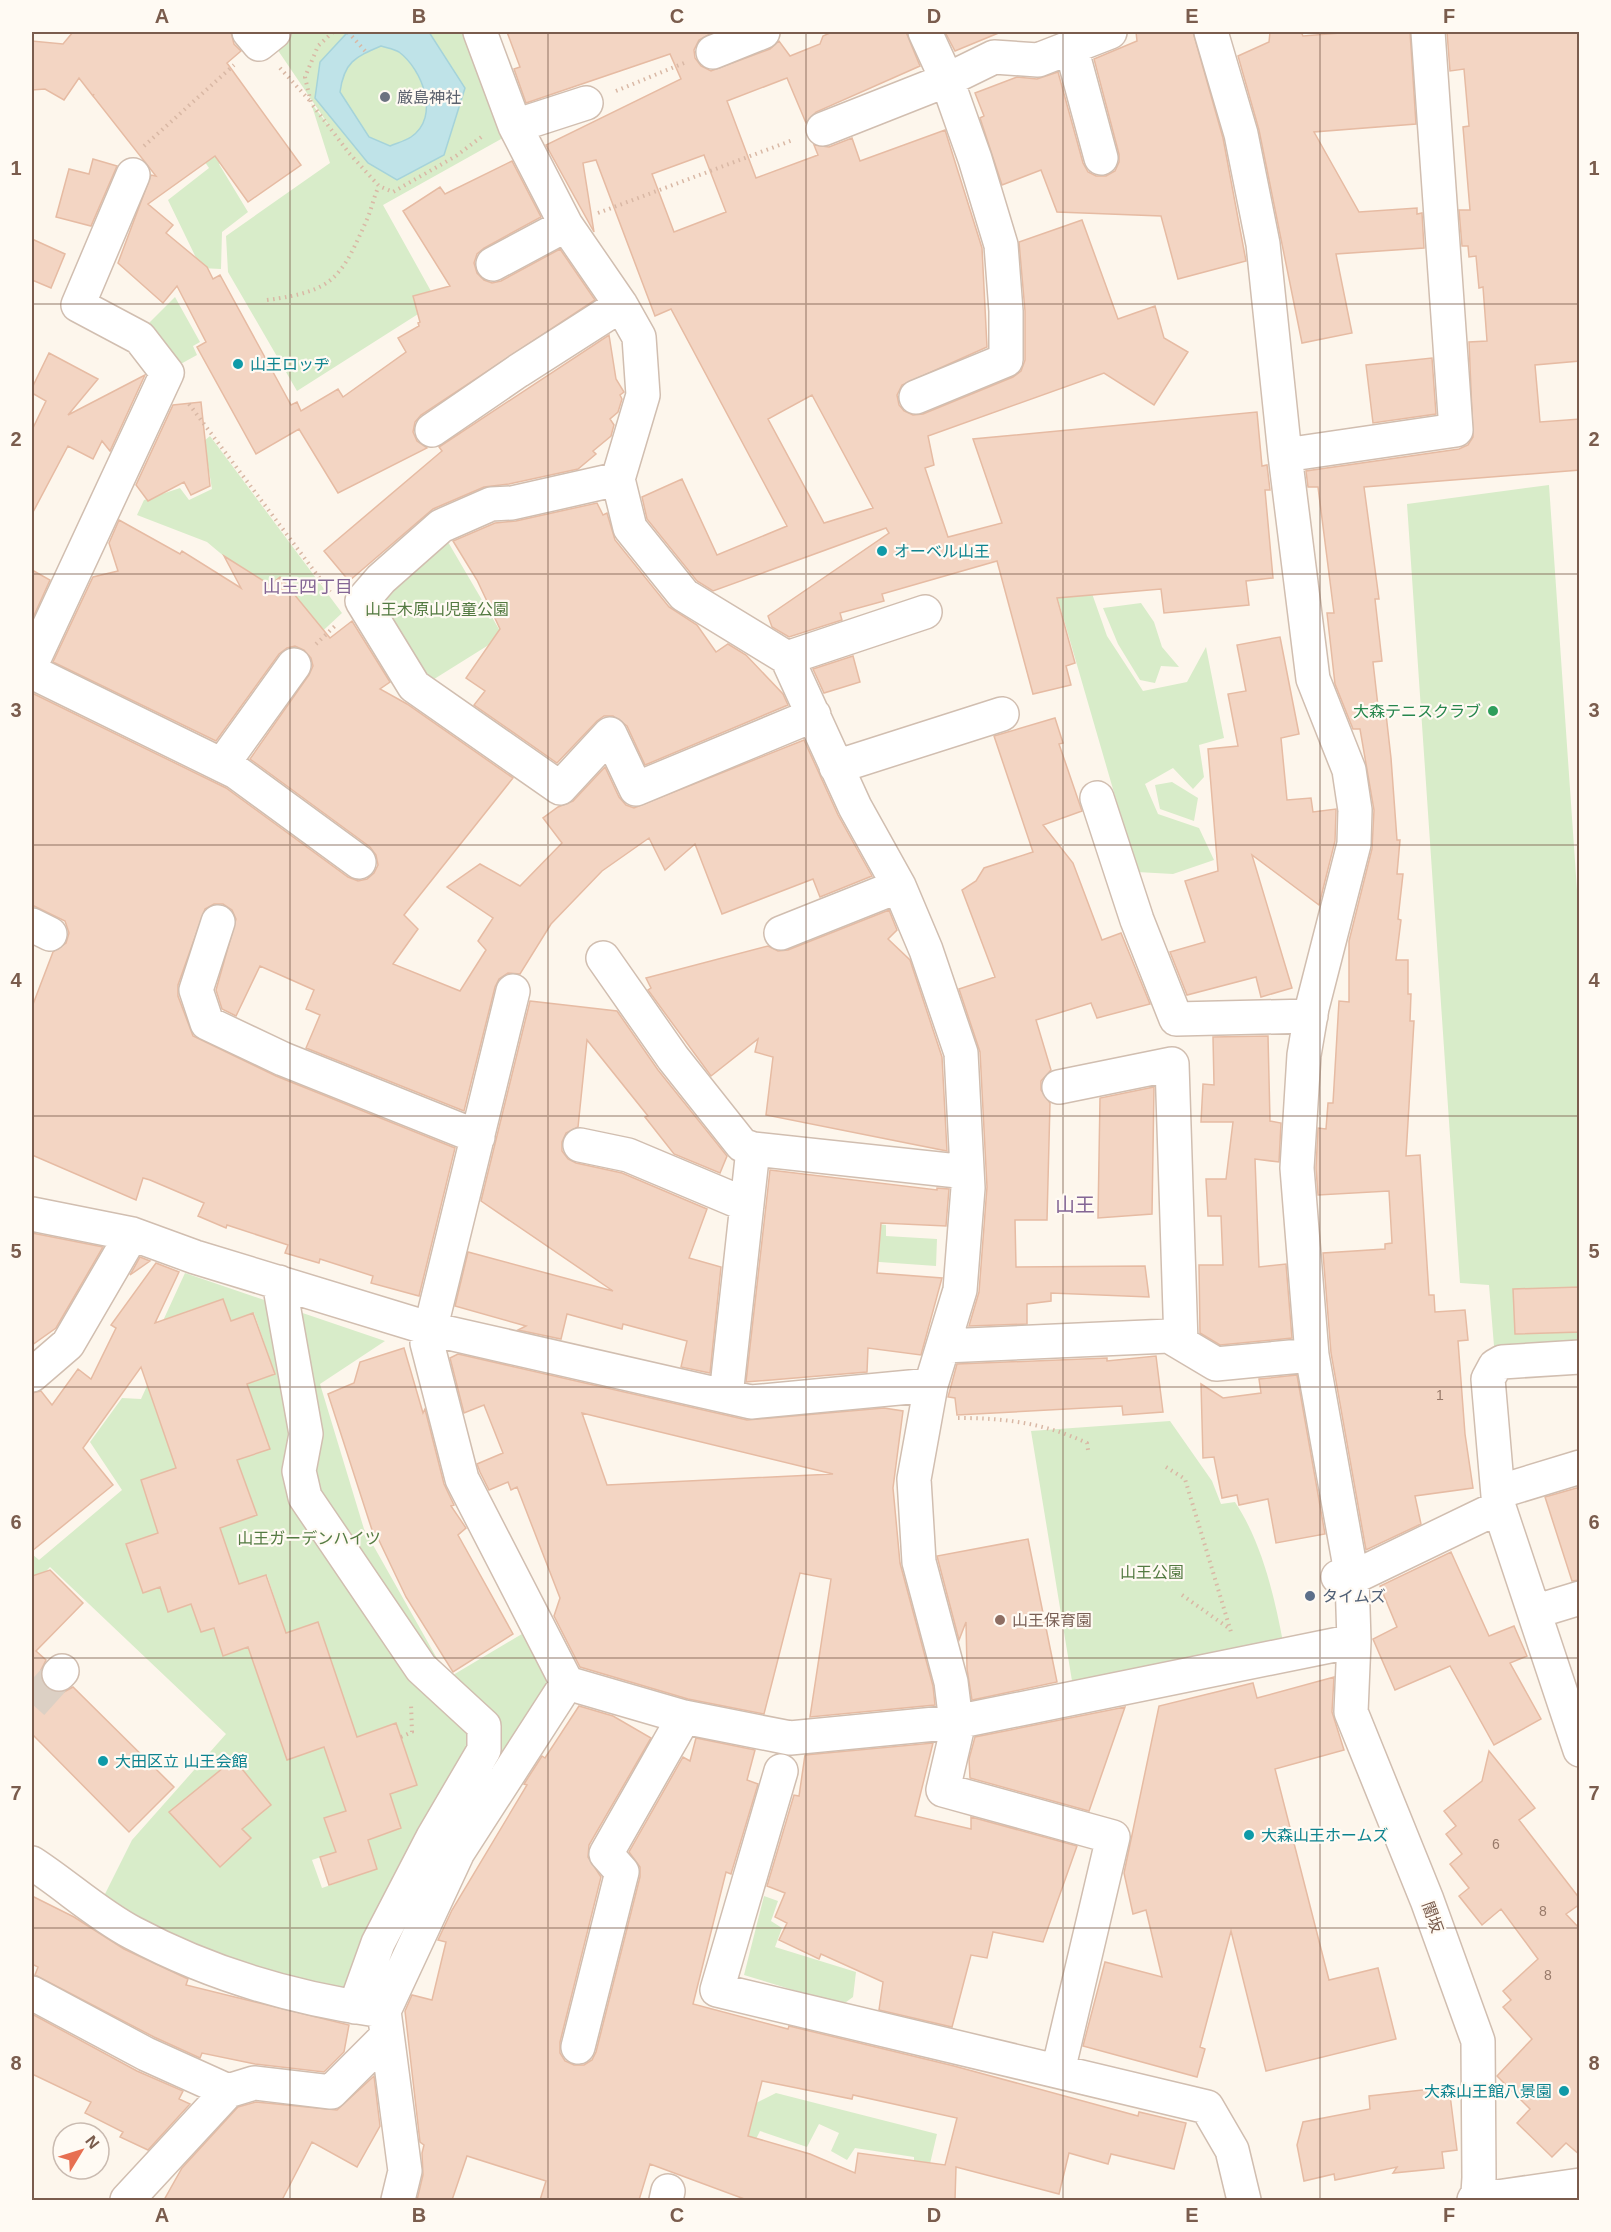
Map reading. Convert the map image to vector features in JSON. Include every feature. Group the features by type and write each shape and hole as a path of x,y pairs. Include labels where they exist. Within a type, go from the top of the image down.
{"street":[{"path":"480,32 503,128 621,305 639,337 643,395 618,479 630,528 684,595 787,658 836,767 899,886 926,950 961,1053 967,1172 960,1290 931,1386 914,1479 919,1562 951,1682 957,1730 943,1790 1113,1837 1058,2071"},
{"path":"713,52 763,32"},
{"path":"916,397 1006,360 1006,311 1001,245 975,159 947,80 925,32"},
{"path":"823,129 947,80 994,57 1038,60 1110,32"},
{"name":"闇坂","path":"1211,32 1241,134 1263,244 1285,455 1313,679 1349,770 1355,810 1354,844 1311,1016 1304,1055 1297,1168 1312,1354 1354,1641 1351,1712 1427,1900 1478,2041 1476,2197"},
{"path":"1285,455 1456,430 1432,162 1428,32"},
{"path":"1071,47 1101,158"},
{"path":"503,128 586,103"},
{"path":"32,663 167,373 140,338 78,306 133,175"},
{"path":"493,264 566,225"},
{"path":"432,430 621,305"},
{"path":"618,479 512,503 491,504 441,526 381,579 362,601 414,686 560,788 610,734 636,789 814,716"},
{"path":"787,658 925,612"},
{"path":"222,765 294,665"},
{"path":"32,672 236,772 359,862"},
{"path":"836,767 1002,714"},
{"path":"1096,798 1137,920 1176,1018 1311,1016"},
{"path":"781,933 899,886"},
{"path":"218,922 196,990 207,1023 305,1069 478,1137"},
{"path":"603,958 673,1058 742,1145 753,1149 967,1172"},
{"path":"513,991 427,1342 462,1479 567,1683 684,1717 790,1738 956,1722 1354,1641"},
{"path":"1059,1087 1172,1064 1181,1343"},
{"path":"580,1145 628,1155 747,1205"},
{"path":"726,1396 753,1149"},
{"path":"32,1214 132,1234 431,1329 751,1402 931,1386"},
{"path":"32,1375 68,1344 132,1234"},
{"path":"279,1282 306,1434 299,1471 305,1497 421,1668 484,1726 484,1750 433,1838 378,1943 375,2018 405,2171 398,2200"},
{"path":"944,1346 1169,1336 1216,1364 1312,1354"},
{"path":"1580,1357 1502,1362 1492,1370 1489,1383 1499,1500 1580,1750"},
{"path":"1345,1577 1499,1500 1580,1467"},
{"path":"1534,1612 1580,1598"},
{"path":"127,2200 228,2091 254,2083 331,2092 375,2018 458,1852 567,1683"},
{"path":"578,2047 622,1872 606,1854 684,1717"},
{"path":"781,1771 717,1990 1207,2107 1232,2150 1244,2200"},
{"path":"32,1863 132,1933 216,1971 375,2018"},
{"path":"32,1993 146,2054 228,2091"},
{"path":"1476,2197 1497,2198 1580,2185"}],"path":[{"path":"311,103 305,77 318,46 333,32"},
{"path":"348,32 366,52"},
{"path":"133,175 144,144 257,40 311,103 349,153 379,186 393,192 503,128"},
{"path":"586,103 713,52"},
{"path":"566,225 823,129"},
{"path":"267,300 310,293 328,282 344,268 379,186"},
{"path":"167,373 333,596"},
{"path":"294,665 339,622"},
{"path":"949,1418 1001,1418 1058,1429 1087,1443 1088,1450"},
{"path":"1166,1467 1185,1479 1237,1652 1245,1664"},
{"path":"1182,1595 1230,1629"}],"green space":[{"path":"284,32 467,32 510,134 383,205 437,302 297,391 228,272 226,236 330,163 311,103 330,127 275,46"},
{"path":"176,120 237,151 219,164 248,212 222,232 221,269 201,268 168,200 209,168"},
{"path":"175,297 200,342 193,346 197,355 177,366 147,325"},
{"path":"210,436 342,613 298,654 241,617 256,583 207,542 137,515 144,500 180,488 189,500 212,489 204,441"},
{"name":"大森テニスクラブ","path":"1549,485 1579,919 1579,1344 1494,1346 1489,1285 1460,1283 1407,504"},
{"name":"山王木原山児童公園","path":"448,542 503,636 431,681 385,609 388,590"},
{"path":"1083,568 1107,636 1143,691 1187,682 1206,647 1224,738 1199,745 1204,777 1193,789 1173,768 1145,784 1158,814 1199,828 1214,860 1173,874 1137,872 1053,582"},
{"path":"1141,603 1154,622 1162,647 1179,667 1161,666 1155,683 1140,680 1118,644 1103,608"},
{"path":"1172,782 1198,798 1194,821 1160,809 1155,785"},
{"path":"868,1223 886,1225 886,1236 937,1239 936,1266 823,1258"},
{"name":"山王ガーデンハイツ","path":"185,1273 385,1341 320,1384 364,1529 448,1678 527,1631 556,1685 347,2000 214,1967 100,1904 132,1840 226,1734 50,1567 37,1581 32,1576 32,1554 39,1560 122,1490 90,1442 122,1398 141,1399 157,1364 150,1349","holes":["223,1299 231,1321 254,1313 275,1374 247,1384 269,1449 237,1460 256,1515 220,1528 239,1584 267,1575 286,1633 318,1622 357,1737 395,1724 417,1785 390,1794 401,1828 368,1840 377,1869 322,1888 312,1860 336,1852 324,1818 346,1811 324,1747 287,1759 248,1647 224,1656 214,1628 201,1632 191,1604 168,1612 160,1587 143,1593 158,1533 141,1480 176,1468 149,1391 190,1377 192,1333 185,1312","234,1759 271,1805 252,1820 215,1775","209,1793 250,1838 220,1866 178,1822"]},
{"name":"山王公園","path":"1170,1421 1212,1481 1221,1504 1235,1502 1253,1535 1266,1570 1283,1642 1073,1687 1031,1431"},
{"path":"764,1896 778,1901 771,1921 782,1928 775,1947 856,1972 853,1997 842,2005 744,1975"},
{"path":"700,2085 756,2103 776,2093 937,2134 929,2168 914,2183 914,2157 855,2148 847,2160 831,2151 839,2133 819,2124 807,2147 760,2131 753,2145"}],"water":[{"path":"353,32 429,32 465,88 444,155 397,180 368,163 315,98 320,62 346,34","holes":["381,46 399,52 407,60 415,70 425,93 425,118 420,128 411,137 390,146 369,137 340,92 344,74 352,62"]}],"building":[{"path":"73,32 231,32 234,44 241,51 227,63 301,165 248,202 215,156 148,204 173,225 166,233 207,267 213,279 220,275 291,405 297,402 301,411 338,389 343,397 406,352 398,338 419,326 420,322 413,296 450,286 403,211 440,187 445,194 512,161 541,217 477,254 474,263 477,273 484,280 492,283 501,281 560,249 595,300 421,415 415,422 413,432 417,441 427,448 338,493 299,429 256,454 197,347 206,342 177,286 163,303 118,263 151,175 156,176 79,78 64,100 45,89 32,90 32,41 63,44"},
{"path":"507,32 714,32 699,40 694,50 695,58 701,66 711,71 770,49 779,41 790,56 820,44 823,36 832,32 906,32 920,66 816,112 806,123 787,78 727,101 756,178 818,155 814,145 829,147 852,138 860,161 945,130 982,248 987,347 902,385 897,395 899,405 904,411 913,415 923,414 1013,377 1021,371 1025,360 1025,311 1019,242 1082,220 1118,319 1155,306 1164,338 1188,352 1154,405 1104,373 928,436 934,465 925,468 948,537 1002,523 973,439 1257,412 1262,466 1267,465 1270,490 1265,490 1273,578 1246,581 1249,605 1164,613 1161,589 1057,598 1075,663 1066,666 1071,685 1033,694 997,561 882,594 884,601 840,613 842,620 789,637 772,627 768,616 889,533 886,528 713,591 697,581 647,519 642,497 682,479 717,555 787,526 671,309 655,316 596,160 583,163 594,232 546,145 681,79 670,54 526,103 514,69 520,67","holes":["704,155 726,212 674,232 652,174","812,395 873,508 824,523 768,419"]},
{"path":"945,32 1001,32 955,51"},
{"path":"1136,32 1193,32 1223,138 1246,261 1178,279 1161,216 1057,212 1041,170 1002,185 980,118 984,116 975,93 1017,77 1037,79 1058,72 1083,163 1088,172 1096,176 1106,176 1115,171 1119,162 1119,154 1094,59 1137,41"},
{"path":"1270,32 1301,32 1303,36 1353,32 1410,32 1416,124 1314,132 1359,212 1417,208 1417,214 1422,213 1424,248 1336,254 1352,333 1302,343 1259,130 1238,56 1269,42"},
{"path":"1447,32 1580,32 1580,361 1535,365 1540,422 1580,419 1580,470 1364,487 1379,599 1375,599 1382,661 1373,662 1379,715 1386,714 1391,758 1397,840 1400,840 1397,874 1403,874 1396,960 1408,960 1408,994 1411,994 1410,1021 1414,1021 1406,1156 1420,1155 1429,1295 1434,1295 1435,1312 1465,1310 1468,1340 1458,1341 1465,1434 1473,1488 1415,1496 1421,1524 1366,1550 1331,1353 1323,1253 1385,1249 1385,1244 1392,1243 1389,1191 1318,1195 1316,1168 1318,1128 1326,1129 1328,1103 1333,1103 1339,1001 1349,1002 1349,941 1372,849 1374,810 1360,729 1353,729 1335,684 1327,613 1334,613 1318,487 1308,487 1306,471 1459,449 1468,445 1473,437 1469,342 1487,341 1483,287 1479,288 1476,256 1469,257 1468,246 1462,246 1459,210 1470,210 1463,127 1469,126 1464,69 1450,71"},
{"path":"93,159 117,166 91,226 56,217 69,169 89,174"},
{"path":"32,239 65,254 51,288 32,280"},
{"path":"609,335 616,379 624,392 620,395 622,399 618,412 610,419 614,425 611,436 593,451 596,454 578,469 484,487 433,509 349,581 324,551 442,451 439,447"},
{"path":"49,353 98,379 68,415 145,375 110,451 102,441 93,459 68,446 32,514 32,430 46,401 32,393 32,388"},
{"path":"1432,358 1436,414 1373,423 1366,365"},
{"path":"201,402 210,486 191,495 184,482 148,501 136,485 173,405"},
{"path":"597,503 603,515 607,513 615,540 669,607 697,625 716,652 728,644 746,655 783,694 788,705 645,765 627,726 613,716 604,716 597,721 557,763 474,705 485,691 466,678 500,629 477,580 453,541 495,523 516,521"},
{"path":"119,520 180,554 182,551 241,588 224,556 270,585 280,577 330,638 352,621 390,682 380,689 407,704 513,778 404,915 418,929 393,964 460,991 486,950 478,941 493,918 447,887 480,864 520,886 562,843 543,818 558,807 573,801 605,767 619,797 626,805 634,808 804,740 838,815 872,876 820,897 813,879 722,914 695,844 665,870 649,838 602,871 551,924 520,974 508,973 499,979 495,987 464,1111 306,1048 320,1015 306,1009 314,990 260,966 236,1016 222,1009 216,990 236,919 232,910 223,904 214,904 205,909 178,985 178,996 193,1036 276,1076 455,1148 419,1296 371,1283 373,1276 320,1259 319,1263 285,1253 288,1245 227,1225 226,1228 198,1216 204,1203 150,1180 143,1178 136,1200 32,1155 32,1007 53,952 66,943 69,933 65,921 32,905 32,693 226,788 348,877 358,881 367,879 378,865 376,855 370,847 250,759 309,675 313,666 311,658 304,650 295,646 279,654 216,741 53,662 93,577 118,571 109,543"},
{"path":"32,570 50,580 32,620"},
{"path":"1280,637 1299,734 1281,738 1287,800 1311,798 1313,812 1336,809 1335,841 1319,905 1252,855 1292,988 1261,997 1256,977 1187,995 1170,952 1205,942 1185,881 1218,871 1208,749 1238,746 1228,694 1246,691 1237,645"},
{"path":"853,656 860,682 824,693 813,669"},
{"path":"1055,718 1063,743 1059,744 1082,811 1043,825 1073,863 1102,940 1121,933 1150,1004 1097,1018 1091,1003 1036,1020 1051,1070 1041,1081 1041,1090 1050,1103 1047,1220 1015,1220 1016,1267 1145,1266 1149,1297 1051,1293 1051,1301 1027,1304 1027,1324 969,1326 979,1292 987,1187 980,1052 959,989 995,977 962,890 976,881 984,868 1033,852 994,736"},
{"path":"889,910 897,930 888,939 910,960 942,1057 947,1151 766,1115 773,1057 755,1052 758,1039 711,1076 648,990 651,988 646,978 768,946 778,951 788,950"},
{"path":"530,1001 617,1011 658,1070 727,1156 720,1173 674,1154 645,1117 648,1116 587,1040 578,1127 566,1133 562,1142 562,1151 568,1159 576,1163 622,1173 707,1209 689,1258 721,1267 710,1373 681,1367 687,1341 623,1324 622,1329 567,1314 561,1339 518,1330 526,1326 455,1306 468,1252 613,1291 481,1201"},
{"path":"1268,1036 1270,1121 1281,1123 1279,1162 1255,1159 1259,1267 1286,1264 1292,1338 1220,1345 1200,1333 1199,1265 1223,1265 1221,1216 1208,1216 1206,1179 1226,1179 1233,1122 1201,1122 1203,1084 1214,1085 1213,1037"},
{"path":"1154,1087 1152,1214 1098,1218 1100,1098"},
{"path":"770,1170 937,1190 937,1188 949,1189 946,1226 881,1223 877,1273 942,1278 921,1355 868,1348 867,1372 746,1382"},
{"path":"32,1233 103,1247 56,1328 32,1345"},
{"path":"140,1257 150,1261 130,1275"},
{"name":"山王ガーデンハイツ","path":"156,1263 179,1272 155,1323 223,1299 231,1321 253,1313 275,1374 247,1384 270,1449 237,1460 257,1515 220,1528 239,1584 266,1575 286,1633 318,1622 357,1737 396,1723 417,1785 390,1794 401,1828 368,1840 377,1869 329,1885 320,1857 336,1852 324,1818 346,1811 324,1747 287,1760 248,1647 223,1656 214,1628 201,1632 191,1604 168,1612 160,1587 143,1593 126,1544 158,1533 141,1480 176,1468 141,1367 83,1448 113,1485 32,1551 32,1393 41,1391 52,1405 78,1369 91,1379 116,1328 111,1325"},
{"path":"1580,1287 1580,1332 1515,1334 1513,1289"},
{"path":"404,1348 423,1413 425,1409 444,1484 454,1505 451,1506 466,1528 458,1535 513,1634 453,1672 406,1597 375,1532 373,1533 328,1394 354,1383 360,1362"},
{"path":"458,1354 747,1420 884,1408 903,1411 893,1488 900,1563 933,1686 935,1705 810,1717 831,1579 800,1573 764,1714 688,1699 580,1667 554,1616 560,1598 517,1487 511,1490 508,1482 489,1490 480,1472 477,1464 503,1453 484,1405 464,1413 450,1358","holes":["582,1413 833,1474 607,1485"]},
{"path":"1156,1356 1163,1412 1123,1415 1122,1406 957,1415 955,1398 948,1397 957,1364 1107,1358 1107,1361"},
{"path":"1297,1375 1325,1534 1276,1543 1268,1499 1239,1505 1237,1495 1222,1498 1214,1457 1203,1458 1201,1384 1223,1398 1261,1393 1259,1379"},
{"path":"1580,1487 1580,1580 1572,1581 1545,1497"},
{"name":"山王保育園","path":"1028,1539 1057,1682 972,1700 967,1669 966,1622 959,1640 937,1556"},
{"path":"1451,1552 1489,1636 1514,1626 1527,1656 1510,1663 1541,1719 1494,1745 1450,1666 1395,1690 1373,1639 1397,1627 1380,1586"},
{"name":"大田区立 山王会館","path":"50,1570 83,1603 36,1651 46,1660 41,1670 41,1679 46,1688 55,1692 64,1692 73,1687 174,1787 129,1832 32,1734 32,1576"},
{"path":"1334,1677 1332,1712 1344,1750 1275,1769 1329,1980 1378,1968 1396,2039 1266,2071 1231,1931 1200,2047 1205,2049 1197,2077 1083,2046 1105,1962 1162,1977 1146,1910 1133,1914 1124,1873 1159,1706 1253,1683 1257,1698"},
{"path":"579,1706 613,1716 651,1738 589,1845 588,1857 601,1877 560,2042 560,2053 565,2061 574,2065 584,2065 592,2060 596,2052 640,1877 640,1867 629,1852 683,1757 690,1761 696,1738 755,1750 747,1780 758,1784 731,1874 726,1872 693,2004 788,2029 789,2026 954,2066 1138,2116 1139,2112 1186,2123 1174,2169 1111,2154 1108,2164 1069,2153 1059,2194 956,2167 955,2200 747,2200 650,2164 639,2200 540,2200 546,2181 467,2156 452,2200 417,2200 423,2175 424,2145 420,2142 405,2011 412,1995 432,2000 446,1942 438,1940 452,1910 527,1785 524,1784 542,1756 545,1758","holes":["762,2081 852,2099 853,2095 957,2118 945,2165 858,2153 855,2173 810,2154 748,2136"]},
{"path":"1125,1707 1089,1811 970,1778 969,1759 975,1737"},
{"path":"933,1743 915,1816 971,1829 971,1817 1077,1846 1043,1942 993,1932 987,1958 971,1955 952,2027 879,2010 883,1982 821,1954 819,1959 779,1940 787,1923 775,1917 785,1893 767,1886 794,1795 799,1796 805,1755"},
{"path":"1489,1751 1535,1808 1519,1820 1580,1899 1580,1904 1566,1914 1580,1929 1580,2155 1566,2143 1552,2157 1517,2123 1530,2109 1497,2076 1532,2039 1503,2007 1511,2000 1503,1991 1538,1959 1501,1909 1482,1925 1459,1896 1469,1888 1450,1864 1462,1854 1446,1834 1456,1826 1444,1811 1482,1781"},
{"path":"234,1759 271,1805 242,1829 251,1838 220,1867 169,1812"},
{"path":"32,1896 74,1917 124,1949 188,1979 186,1985 349,2025 344,2052 324,2072 255,2064 202,2053 200,2058 154,2037 35,1975 38,1967 32,1964"},
{"path":"32,2014 137,2071 183,2091 179,2099 190,2104 148,2150 120,2137 123,2132 111,2126 111,2121 101,2121 85,2113 91,2102 32,2074"},
{"path":"374,2076 380,2126 357,2167 312,2142 282,2200 164,2200 182,2168 238,2107 256,2102 337,2110"},
{"path":"1449,2087 1457,2150 1442,2152 1444,2168 1393,2173 1397,2167 1335,2180 1334,2174 1304,2181 1297,2145 1303,2122 1370,2109 1369,2096"}],"tunnel":[{"path":"32,1704 59,1674"}],"place":[{"name":"厳島神社","path":"385,97"},
{"name":"山王ロッヂ","path":"238,364"},
{"name":"オーベル山王","path":"882,551"},
{"name":"大森テニスクラブ","path":"1493,711"},
{"name":"タイムズ","path":"1310,1596"},
{"name":"山王保育園","path":"1000,1620"},
{"name":"大田区立 山王会館","path":"103,1761"},
{"name":"大森山王ホームズ","path":"1249,1835"},
{"name":"大森山王館八景園","path":"1564,2091"}],"district":[{"name":"山王四丁目","path":"308,587"},
{"name":"山王","path":"1075,1205"}]}
